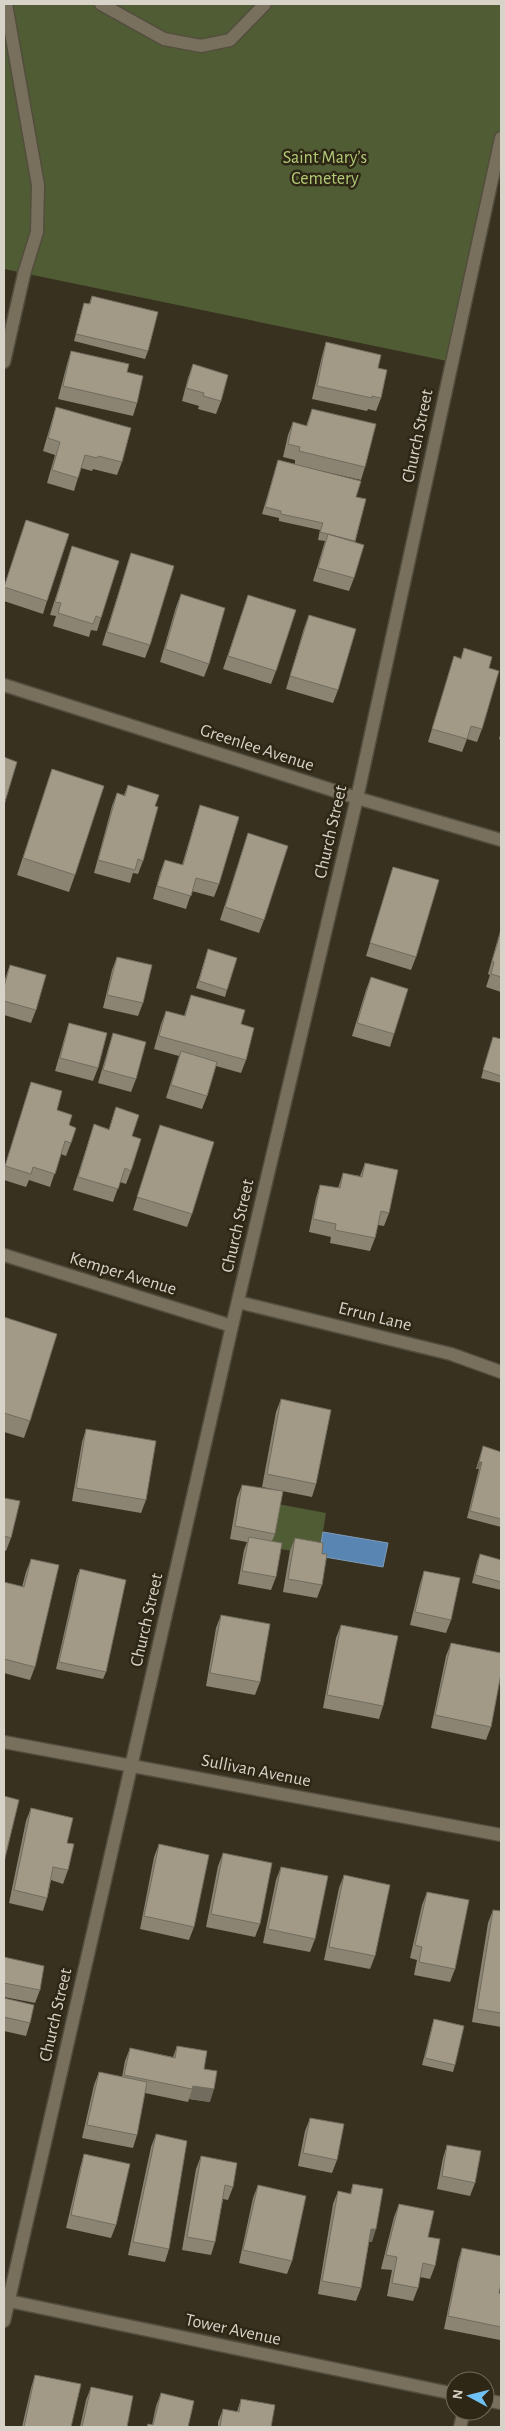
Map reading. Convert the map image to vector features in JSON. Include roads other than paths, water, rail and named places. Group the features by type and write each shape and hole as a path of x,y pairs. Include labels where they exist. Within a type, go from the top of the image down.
{"street":[{"path":"4,362 24,274 37,232 38,185 6,4"},
{"path":"101,4 164,39 201,46 230,40 265,4"},
{"name":"Church Street","path":"4,2321 6,2300 132,1765 232,1326 357,798 501,138"},
{"name":"Greenlee Avenue","path":"4,685 357,798 501,840"},
{"name":"Kemper Avenue","path":"4,1254 232,1326"},
{"name":"Errun Lane","path":"238,1302 451,1354 501,1372"},
{"name":"Sullivan Avenue","path":"4,1742 501,1835"},
{"name":"Tower Avenue","path":"6,2300 445,2392"}],"water":[{"path":"323,1532 388,1543 383,1567 319,1556"}],"park label":[{"name":"Saint Mary’s Cemetery","path":"325,168"}]}
